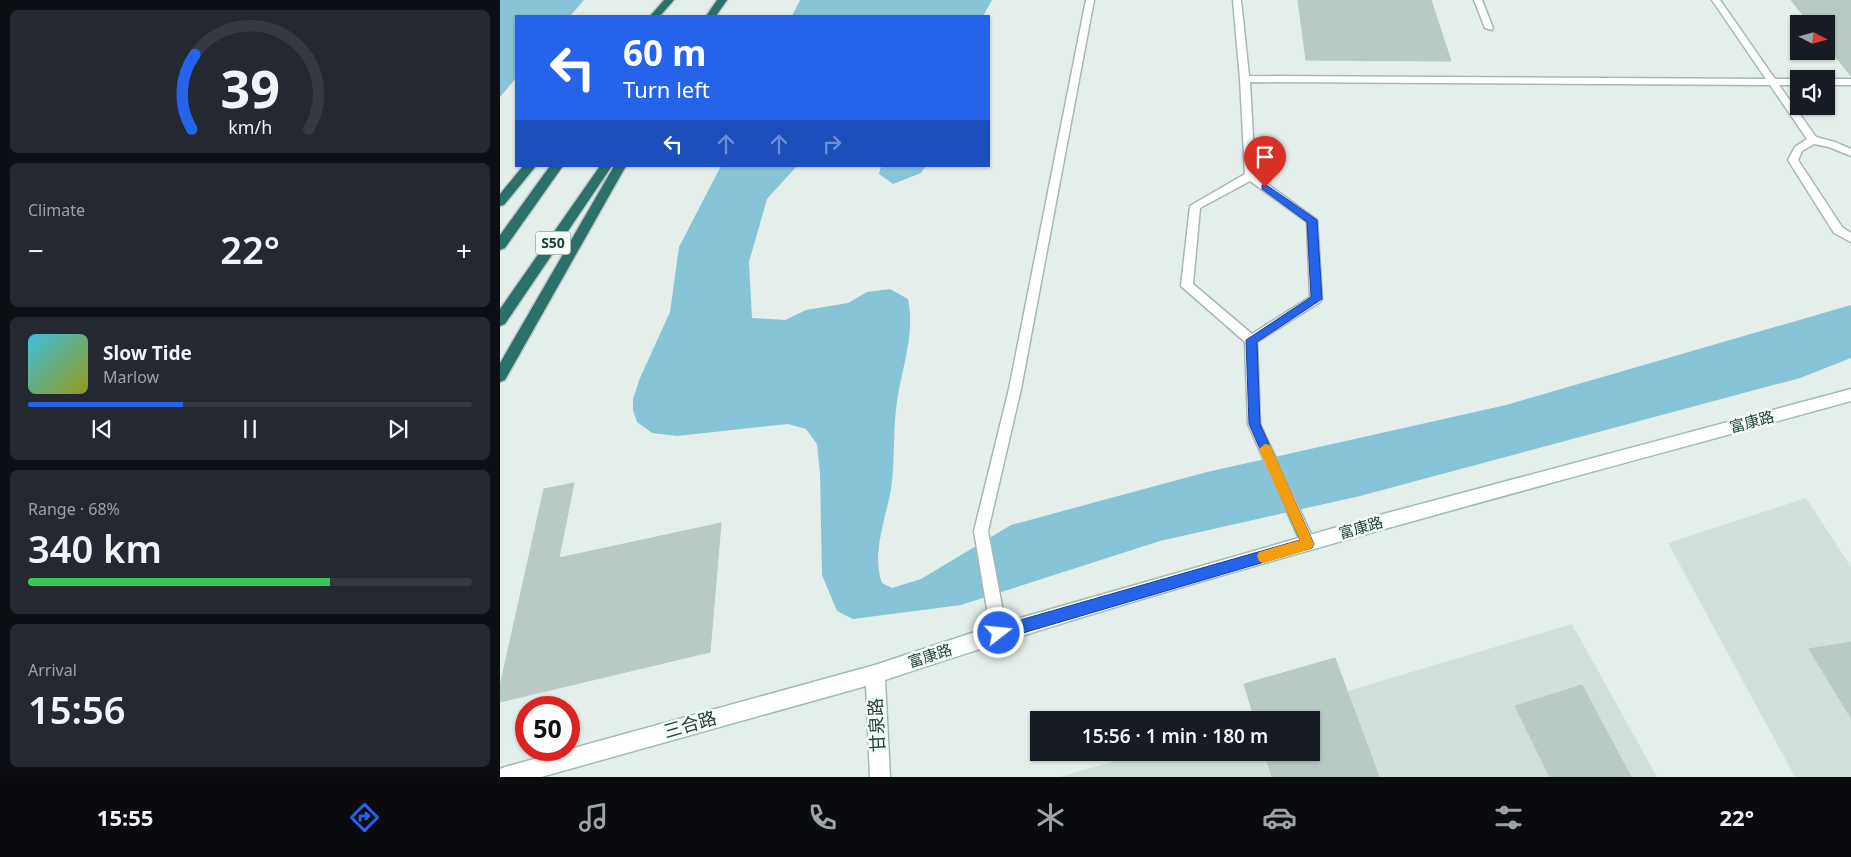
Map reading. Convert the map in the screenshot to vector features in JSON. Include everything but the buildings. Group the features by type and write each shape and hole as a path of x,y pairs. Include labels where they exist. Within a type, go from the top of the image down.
{"highway":[{"path":"657,15 669,0"},
{"path":"665,15 676,0"},
{"path":"712,15 722,0"},
{"path":"500,202 529,167"},
{"name":"S50","path":"500,245 556,167"},
{"name":"S50","path":"500,320 605,167"},
{"path":"500,376 619,167"}],"main road":[{"name":"富康路","path":"875,674 999,633 1308,544 1851,395"},
{"name":"三合路","path":"505,777 875,674"},
{"name":"甘泉路","path":"875,674 880,777"}],"lane":[{"path":"999,633 981,531 1015,389 1090,0"},
{"path":"1238,0 1245,79 1250,176"},
{"path":"1478,0 1489,28"},
{"path":"1716,0 1812,140"},
{"path":"1245,79 1790,82"},
{"path":"1835,82 1851,82"},
{"path":"1851,153 1832,144 1812,140 1798,149 1793,160 1838,230 1851,238"},
{"path":"1250,176 1195,206 1187,286 1251,340 1254,424 1308,544"},
{"path":"1250,176 1312,220 1316,299 1251,340"}],"shaded area":[{"path":"1806,498 1851,567 1851,777 1795,777 1668,543"},
{"path":"1572,624 1657,777 1060,777 1115,761 1320,761 1320,711 1281,711"}],"water":[{"path":"500,0 584,0 571,15 515,15 515,79 500,97"},
{"path":"800,0 992,0 984,15 792,15"},
{"path":"720,167 796,167 767,199 749,262 752,318 785,320 806,310 848,303 867,292 890,289 908,299 910,313 909,340 896,409 891,489 878,560 882,583 892,588 921,579 1011,525 1207,472 1506,405 1851,305 1851,358 1800,378 1360,496 1160,541 961,605 853,619 837,611 822,575 820,473 817,444 806,429 788,424 677,436 652,433 637,422 633,410 633,399 640,378 670,312 679,247"},
{"path":"881,167 925,167 921,173 893,184 879,174"}],"slow traffic":[{"path":"1263,556 1308,544 1265,449"}],"route":[{"path":"999,633 1308,544 1254,424 1251,340 1316,299 1312,220 1265,187"}]}
